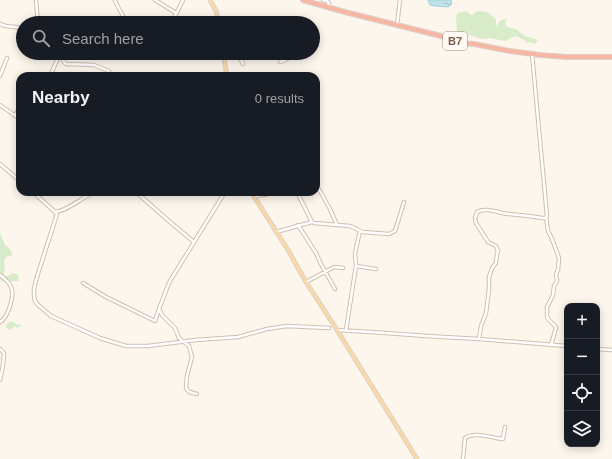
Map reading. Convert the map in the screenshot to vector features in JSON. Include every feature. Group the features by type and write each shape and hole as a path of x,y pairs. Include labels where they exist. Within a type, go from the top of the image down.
{"highway":[{"name":"B7","path":"303,0 445,37 461,43 532,54 566,57 612,57"}],"main road":[{"path":"210,0 217,16"},
{"path":"224,60 226,72"},
{"path":"254,196 417,459"}],"street":[{"path":"36,0 37,16"},
{"path":"115,0 123,16"},
{"path":"155,0 176,13"},
{"path":"175,16 183,0"},
{"path":"323,0 329,3 328,7"},
{"path":"397,25 400,0"},
{"path":"0,24 16,27"},
{"path":"532,54 546,217 548,231 559,258 558,270 556,274 557,281 554,286 553,295 547,306 548,319 556,328 551,344"},
{"path":"0,76 7,58"},
{"path":"52,72 57,60"},
{"path":"63,60 66,64 92,65 109,71"},
{"path":"241,60 243,64"},
{"path":"280,62 285,60"},
{"path":"0,105 15,116"},
{"path":"0,164 16,178"},
{"path":"320,191 337,225"},
{"path":"37,196 57,214 34,289 36,304 51,316 100,338 130,347 238,337 267,329 287,326 329,328"},
{"path":"55,212 61,211 85,196"},
{"path":"141,196 194,242"},
{"path":"83,283 106,297 155,321 170,281 223,196"},
{"path":"254,196 260,196"},
{"path":"299,196 312,222"},
{"path":"276,232 312,222 350,226 363,232 389,234 395,231 404,202"},
{"path":"479,339 481,326 486,313 489,277 492,268 496,263 498,251 496,246 488,242 476,223 477,212 487,210 509,214 546,217"},
{"path":"298,225 316,253 335,289"},
{"path":"346,330 356,266 355,253 360,231"},
{"path":"356,266 376,269"},
{"path":"306,282 334,268 343,268"},
{"path":"0,275 12,288 11,302 3,320 0,322"},
{"path":"159,309 162,315 175,328 179,338 189,346 192,356 186,376 186,388 189,392 197,394"},
{"path":"337,330 564,346"},
{"path":"600,348 612,350"},
{"path":"0,349 4,353 0,380"},
{"path":"463,459 465,438 468,435 474,434 503,439 505,427"}],"green space":[{"path":"466,11 472,15 477,11 487,12 496,19 496,26 501,20 507,19 505,24 507,27 516,29 525,36 538,40 535,44 530,42 527,43 525,40 515,36 505,41 490,38 482,39 470,35 465,37 457,33 456,17 458,13"},
{"path":"0,233 5,245 10,249 13,255 6,257 4,261 4,269 6,270 4,271 4,276 8,276 12,273 17,274 19,278 18,281 9,283 1,281"},
{"path":"13,321 17,325 20,324 21,326 17,328 15,326 10,330 6,328 8,323"}],"water":[{"path":"428,0 451,0 452,4 448,7 435,6 430,5"}]}
